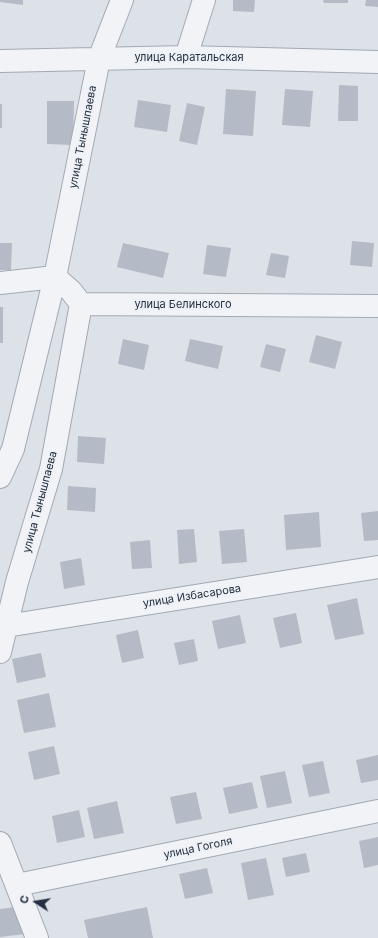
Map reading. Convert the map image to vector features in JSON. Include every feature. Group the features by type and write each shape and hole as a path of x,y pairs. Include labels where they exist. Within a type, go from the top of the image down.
{"street":[{"name":"улица Тынышпаева","path":"0,477 13,449 54,277 99,59 122,0"},
{"path":"186,57 204,0"},
{"name":"улица Каратальская","path":"0,61 186,57 378,62"},
{"path":"0,282 54,277 71,291 81,304"},
{"name":"улица Тынышпаева","path":"0,652 6,626 51,469 81,304"},
{"name":"улица Белинского","path":"81,304 378,306"},
{"name":"улица Избасарова","path":"6,626 378,567"},
{"name":"улица Гоголя","path":"17,885 378,811"},
{"path":"1,850 17,885 37,938"}],"building":[{"path":"0,0 23,0 23,5 0,2"},
{"path":"233,0 255,0 254,12 233,11"},
{"path":"323,0 348,0 348,3 324,3"},
{"path":"366,0 378,0 378,7 365,6"},
{"path":"339,85 358,86 358,121 338,121"},
{"path":"226,89 256,91 253,136 223,134"},
{"path":"285,89 313,91 310,127 282,125"},
{"path":"138,100 171,105 167,132 134,127"},
{"path":"47,101 74,101 73,145 47,144"},
{"path":"187,103 205,107 197,145 179,141"},
{"path":"0,104 2,104 2,128 0,128"},
{"path":"352,241 374,243 372,267 350,265"},
{"path":"0,243 12,243 11,270 0,270"},
{"path":"123,243 169,253 163,278 117,267"},
{"path":"207,245 231,248 226,277 203,274"},
{"path":"271,253 289,256 285,278 266,275"},
{"path":"0,307 3,307 3,343 0,343"},
{"path":"316,335 342,342 335,369 309,362"},
{"path":"123,339 149,345 144,370 118,364"},
{"path":"190,339 223,346 218,369 185,361"},
{"path":"266,344 286,349 280,372 260,367"},
{"path":"78,436 106,438 104,464 77,462"},
{"path":"68,486 96,488 95,512 67,510"},
{"path":"378,511 378,540 364,541 361,513"},
{"path":"319,512 321,547 286,550 284,515"},
{"path":"194,529 197,562 179,564 177,530"},
{"path":"244,529 247,562 222,564 219,531"},
{"path":"150,540 152,568 132,569 130,542"},
{"path":"81,558 85,585 64,589 60,562"},
{"path":"357,598 364,634 335,640 327,605"},
{"path":"296,613 302,643 280,648 273,618"},
{"path":"240,615 246,643 218,649 212,621"},
{"path":"138,630 144,658 122,663 116,635"},
{"path":"194,639 198,661 179,665 174,643"},
{"path":"41,653 46,677 17,683 12,659"},
{"path":"49,693 56,727 24,733 17,700"},
{"path":"54,746 60,774 34,780 28,752"},
{"path":"378,755 378,780 361,783 356,760"},
{"path":"323,761 330,793 309,797 302,765"},
{"path":"285,771 292,803 267,808 260,776"},
{"path":"252,782 258,808 229,814 223,788"},
{"path":"196,792 202,819 176,824 170,797"},
{"path":"117,801 124,833 94,839 87,808"},
{"path":"79,810 85,837 57,843 52,816"},
{"path":"378,837 378,865 364,868 359,841"},
{"path":"306,853 310,872 286,877 282,858"},
{"path":"266,858 274,895 248,900 241,863"},
{"path":"207,868 213,893 185,899 179,874"},
{"path":"23,906 26,934 0,937 0,909"},
{"path":"147,907 153,938 88,938 84,920"}]}
